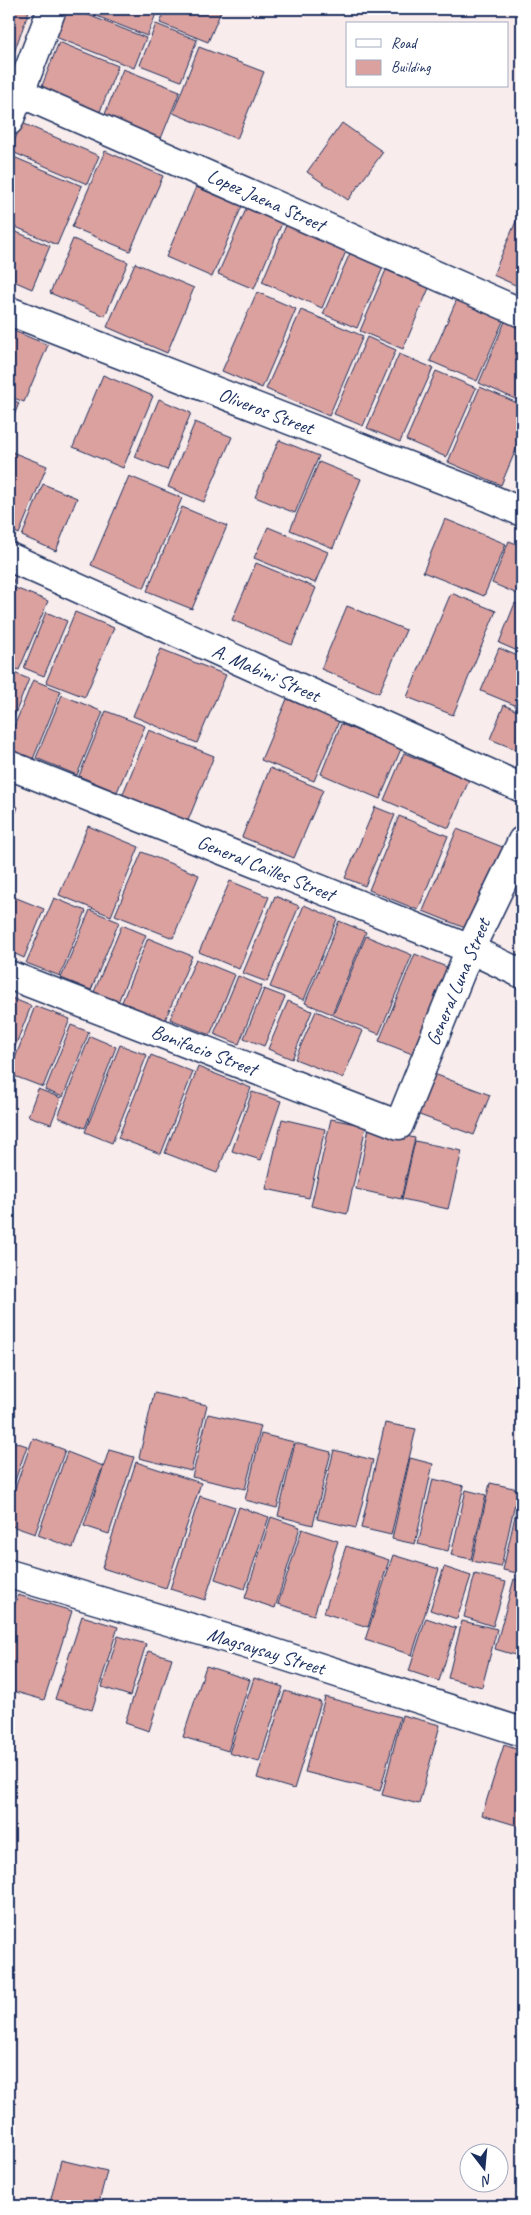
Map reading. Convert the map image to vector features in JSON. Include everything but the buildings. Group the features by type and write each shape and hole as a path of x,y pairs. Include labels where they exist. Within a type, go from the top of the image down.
{"street":[{"path":"9,121 15,90 52,9"},
{"name":"Lopez Jaena Street","path":"15,90 522,313"},
{"name":"Oliveros Street","path":"9,311 461,486 522,512"},
{"name":"A. Mabini Street","path":"9,557 522,788"},
{"name":"General Cailles Street","path":"9,765 470,949 522,974"},
{"name":"General Luna Street","path":"399,1125 470,949 522,841"},
{"name":"Bonifacio Street","path":"9,975 399,1125"},
{"name":"Magsaysay Street","path":"10,1576 259,1648 522,1732"}]}
